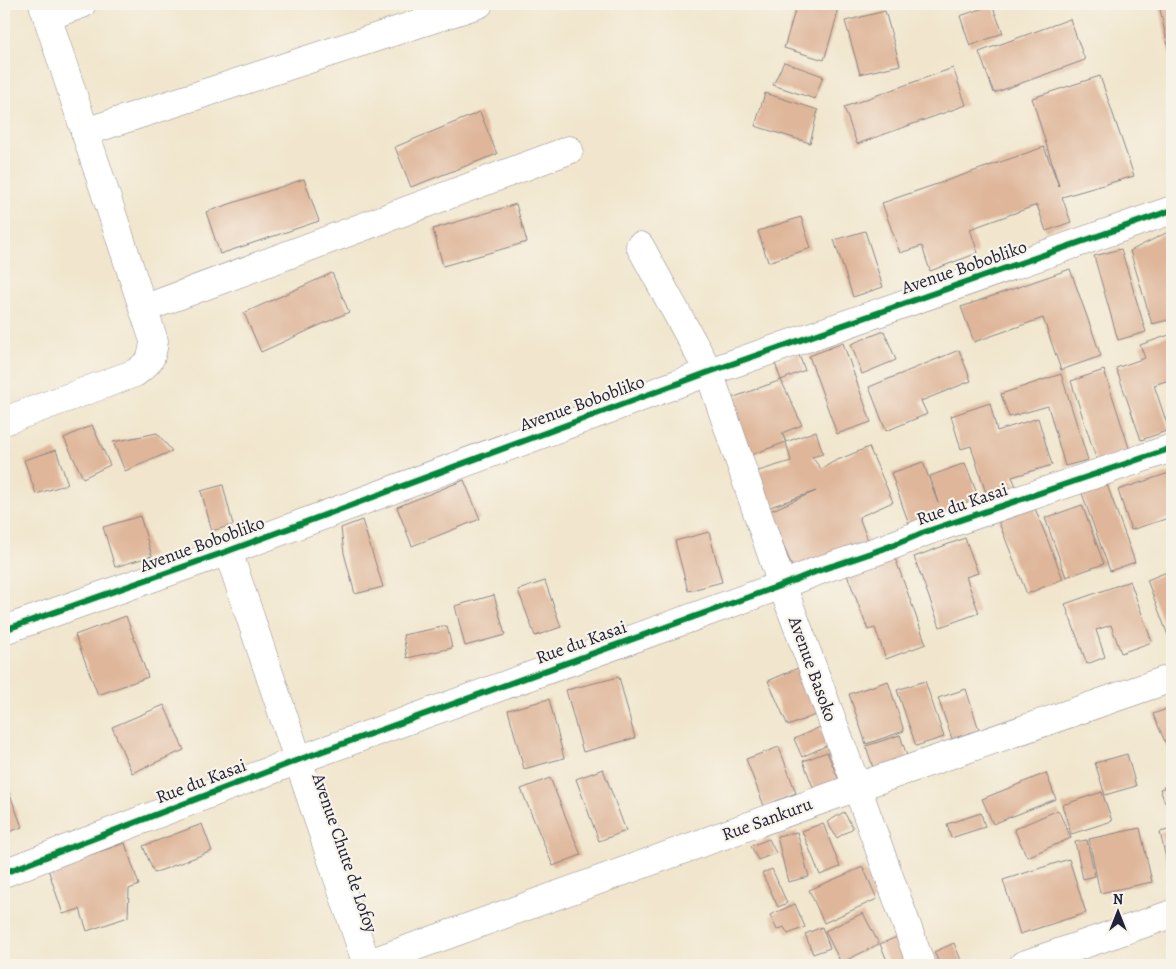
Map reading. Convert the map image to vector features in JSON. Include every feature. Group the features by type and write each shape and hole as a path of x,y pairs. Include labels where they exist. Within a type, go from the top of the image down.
{"street":[{"path":"4,421 135,373 146,365 153,356 154,341 45,10 82,4"},
{"path":"85,132 479,4"},
{"path":"144,309 569,150"},
{"name":"Avenue Bobobliko","path":"4,630 228,551 709,372 1172,210"},
{"name":"Avenue Basoko","path":"640,246 709,372 782,585 921,965"},
{"name":"Rue du Kasai","path":"4,873 298,760 782,585 821,569 867,555 922,533 1172,448"},
{"name":"Avenue Chute de Lofoy","path":"228,551 366,965"},
{"name":"Rue Sankuru","path":"366,965 857,787 1172,678"},
{"path":"1023,965 1172,914"}],"building":[{"path":"797,4 838,4 836,20 824,60 784,48"},
{"path":"1159,4 1172,4 1171,61"},
{"path":"992,5 1003,33 970,46 960,16"},
{"path":"885,11 900,65 860,74 845,21"},
{"path":"1070,19 1085,60 994,93 979,52"},
{"path":"784,62 823,76 815,99 773,85"},
{"path":"953,68 966,105 857,144 844,107"},
{"path":"1100,76 1134,176 1062,197 1071,222 1046,231 1037,205 970,229 978,253 930,271 922,246 900,253 882,203 1044,147 1059,186 1032,98"},
{"path":"765,93 818,110 810,143 755,126"},
{"path":"480,112 497,154 411,187 395,147"},
{"path":"304,179 319,221 220,254 206,212"},
{"path":"516,204 527,242 443,266 433,229"},
{"path":"801,217 811,248 768,262 758,231"},
{"path":"1172,230 1172,319 1152,324 1130,251"},
{"path":"865,231 883,287 853,297 834,240"},
{"path":"1121,249 1146,332 1118,340 1094,256"},
{"path":"1070,269 1101,356 1061,370 1043,318 974,342 961,307"},
{"path":"332,273 349,312 261,352 244,313"},
{"path":"884,331 896,360 862,374 851,344"},
{"path":"1172,334 1172,379 1154,385 1169,430 1141,440 1116,368 1145,358 1140,345"},
{"path":"843,343 871,422 837,434 809,356"},
{"path":"959,350 971,381 921,401 927,414 886,431 869,387"},
{"path":"798,353 805,370 781,380 775,363"},
{"path":"1104,370 1130,451 1097,461 1071,381"},
{"path":"1061,374 1088,460 1065,466 1048,406 1009,417 1001,394"},
{"path":"781,380 802,425 782,433 786,442 751,455 729,399"},
{"path":"990,403 997,431 1038,418 1052,465 1012,477 1018,491 988,500 971,446 961,449 951,416"},
{"path":"92,425 110,465 83,478 64,438"},
{"path":"816,431 823,454 812,457 821,469 869,447 893,502 859,517 869,543 794,572 770,511 816,491 764,509 752,473 791,461 786,442"},
{"path":"157,433 172,451 125,471 113,442"},
{"path":"56,450 68,484 36,494 24,460"},
{"path":"923,462 938,503 930,476 965,463 980,501 909,524 891,473"},
{"path":"1172,472 1172,517 1131,530 1118,490"},
{"path":"1105,479 1135,562 1110,571 1080,488"},
{"path":"464,480 480,519 412,546 397,507"},
{"path":"223,485 233,525 212,531 201,491"},
{"path":"1082,505 1104,564 1066,577 1045,518"},
{"path":"1034,506 1063,579 1027,594 998,520"},
{"path":"140,516 152,556 115,567 103,527"},
{"path":"362,520 383,587 355,594 344,553 341,528"},
{"path":"709,532 722,582 688,591 675,541"},
{"path":"965,538 978,573 966,577 979,613 940,627 914,557"},
{"path":"894,555 926,644 886,659 875,628 868,630 846,572"},
{"path":"1172,570 1172,646 1147,580"},
{"path":"545,581 561,627 535,636 518,590"},
{"path":"1130,581 1152,642 1121,653 1111,625 1096,630 1105,657 1087,664 1065,604"},
{"path":"494,595 505,635 465,646 455,606"},
{"path":"126,616 148,677 98,695 75,635"},
{"path":"447,626 452,648 407,658 403,635"},
{"path":"805,665 825,711 788,726 768,681"},
{"path":"619,677 635,738 583,752 566,690"},
{"path":"888,681 904,731 866,744 849,694"},
{"path":"925,681 944,737 916,746 897,690"},
{"path":"966,689 979,730 952,739 938,698"},
{"path":"549,699 564,758 524,769 508,710"},
{"path":"164,705 184,750 132,773 112,727"},
{"path":"1172,707 1172,747 1168,749 1153,714"},
{"path":"820,727 828,745 802,757 794,739"},
{"path":"900,735 910,765 876,777 866,746"},
{"path":"779,747 796,793 764,806 746,759"},
{"path":"827,752 841,785 816,795 803,761"},
{"path":"1127,754 1136,786 1105,795 1095,763"},
{"path":"603,769 626,831 599,841 576,779"},
{"path":"1046,773 1056,799 993,824 982,799"},
{"path":"550,778 581,855 553,866 521,789"},
{"path":"6,784 22,827 4,834 4,785"},
{"path":"1172,785 1172,800 1165,803 1160,789"},
{"path":"1102,792 1112,821 1071,834 1062,805"},
{"path":"1058,810 1071,838 1027,857 1014,829"},
{"path":"844,812 853,828 837,838 827,822"},
{"path":"981,813 985,827 951,838 947,824"},
{"path":"823,823 840,867 820,875 802,831"},
{"path":"202,824 212,851 154,873 143,846"},
{"path":"1140,828 1152,882 1100,893 1089,839"},
{"path":"1172,829 1172,866 1168,867 1160,832"},
{"path":"797,832 809,877 788,882 777,836"},
{"path":"769,839 776,853 758,860 751,846"},
{"path":"1087,840 1095,876 1083,879 1075,842"},
{"path":"125,843 139,885 129,889 128,917 87,931 80,909 63,914 48,869"},
{"path":"1069,859 1086,913 1020,934 1003,880"},
{"path":"863,867 877,899 824,923 809,890"},
{"path":"772,869 787,903 778,907 762,873"},
{"path":"795,904 805,927 788,934 784,927 777,930 770,915"},
{"path":"863,913 879,944 841,963 825,931"},
{"path":"822,927 830,948 813,954 805,934"},
{"path":"897,937 907,961 897,965 889,965 880,944"},
{"path":"954,943 963,965 940,965 934,952"}],"cycle path":[{"path":"4,630 228,551 709,372 1172,210"},
{"path":"4,873 298,760 922,533 1172,448"}]}
